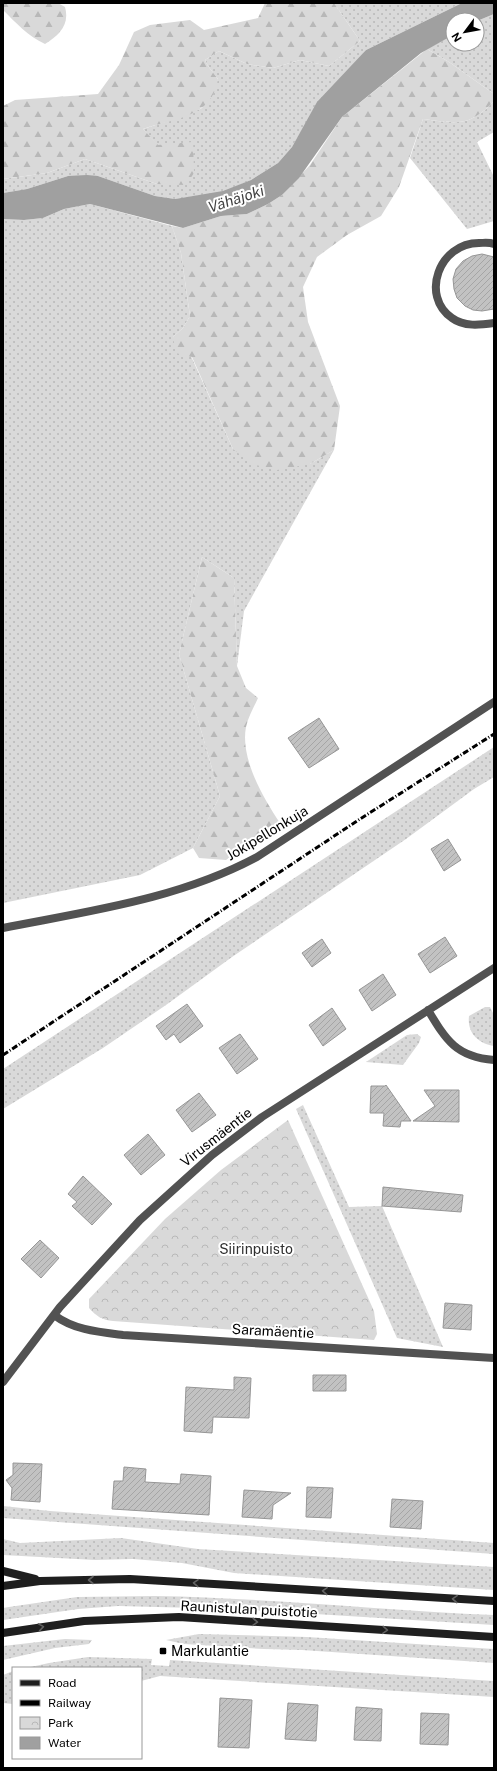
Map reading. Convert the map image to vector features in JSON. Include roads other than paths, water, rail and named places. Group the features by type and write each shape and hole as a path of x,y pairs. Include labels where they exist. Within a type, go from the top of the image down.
{"main road":[{"path":"3,1571 40,1581"},
{"name":"Raunistulan puistotie","path":"3,1586 40,1581 130,1580 494,1601"},
{"name":"Raunistulan puistotie","path":"3,1633 84,1621 179,1617 494,1637"}],"street":[{"path":"494,244 474,243 461,245 447,256 439,268 436,279 437,296 444,310 452,319 467,324 494,323"},
{"name":"Jokipellonkuja","path":"3,928 148,899 233,870 263,854 494,702"},
{"name":"Virusmäentie","path":"3,1382 54,1315 140,1220 212,1155 262,1117 494,968"},
{"path":"428,1010 443,1036 460,1051 477,1058 494,1060"},
{"name":"Saramäentie","path":"54,1315 66,1324 78,1328 123,1335 494,1358"}],"water":[{"name":"Vähäjoki","path":"462,3 494,3 494,14 485,18 485,12 445,12 445,40 421,53 342,117 299,178 282,195 268,204 247,214 221,216 183,228 90,204 64,209 43,218 24,220 3,219 3,193 27,189 68,176 98,176 155,196 175,199 223,191 251,180 278,163 292,147 317,102 366,50"}],"railway":[{"path":"3,1055 360,819 494,734"}],"place":[{"name":"Markulantie","path":"163,1651"}],"park label":[{"name":"Siirinpuisto","path":"256,1249"}]}
